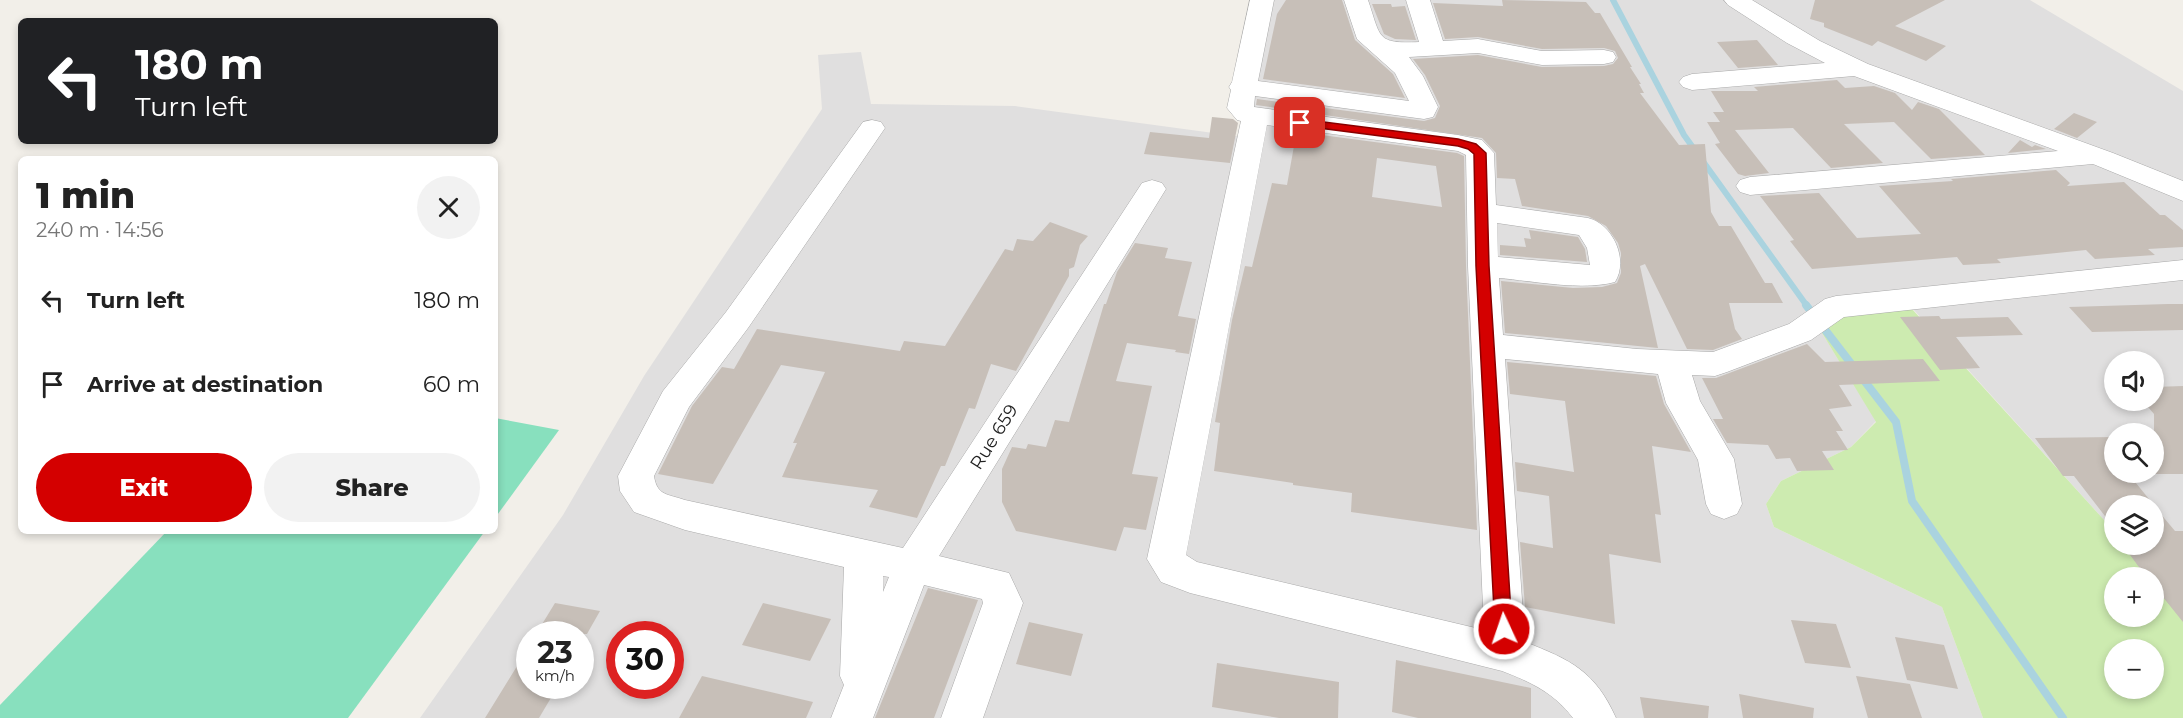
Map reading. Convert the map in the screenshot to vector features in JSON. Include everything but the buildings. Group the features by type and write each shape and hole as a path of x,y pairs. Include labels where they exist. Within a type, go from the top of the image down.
{"street":[{"path":"1262,0 1249,102 1166,559 1175,570 1190,577 1505,653 1560,676 1586,698 1595,718"},
{"path":"1249,102 1424,111 1425,108 1416,85 1405,65 1391,51 1369,39 1356,0"},
{"path":"1418,0 1434,49"},
{"path":"1736,0 1798,39 1857,68 2099,157 2183,192"},
{"path":"1391,51 1478,46 1542,58 1604,57"},
{"path":"1692,82 1857,68"},
{"path":"1249,102 1472,146 1480,153 1483,266 1505,653"},
{"path":"872,128 737,320 675,400 636,476 638,490 647,502 685,515 982,580 995,585 1003,603 962,718"},
{"path":"1750,186 2099,157"},
{"name":"Rue 659","path":"856,708 913,565 1152,189"},
{"path":"1482,212 1588,227 1599,239 1606,267 1604,275 1587,275 1483,266"},
{"path":"1487,345 1637,361 1715,364 1800,332 1836,306 2183,270"},
{"path":"1671,362 1683,403 1716,459 1724,504"},
{"name":"Rue 659","path":"856,708 864,555"}],"shaded area":[{"path":"1270,0 2030,0 2183,91 2183,607 2159,555 2164,555 2164,495 2104,495 2104,520 1903,298 1819,328 1876,421 1851,447 1781,481 1766,504 1774,527 1942,607 1983,718 420,718 563,515 644,376 822,109 818,55 861,52 871,104 1015,106 1243,137"}],"green space":[{"path":"1902,298 2104,520 2104,555 2135,555 2146,567 2104,567 2104,627 2164,627 2164,586 2183,607 2183,718 1983,718 1942,607 1774,527 1766,504 1781,481 1851,447 1876,422 1819,328 1834,305"},
{"path":"498,419 559,430 498,514"},
{"path":"164,534 483,534 348,718 0,718 0,705"}],"waterway":[{"path":"1613,0 1684,135 1807,306"},
{"path":"1806,305 1896,422 1912,501 2063,718"}],"route":[{"path":"1300,123 1458,143 1472,146 1480,153 1483,266 1504,629"}]}
